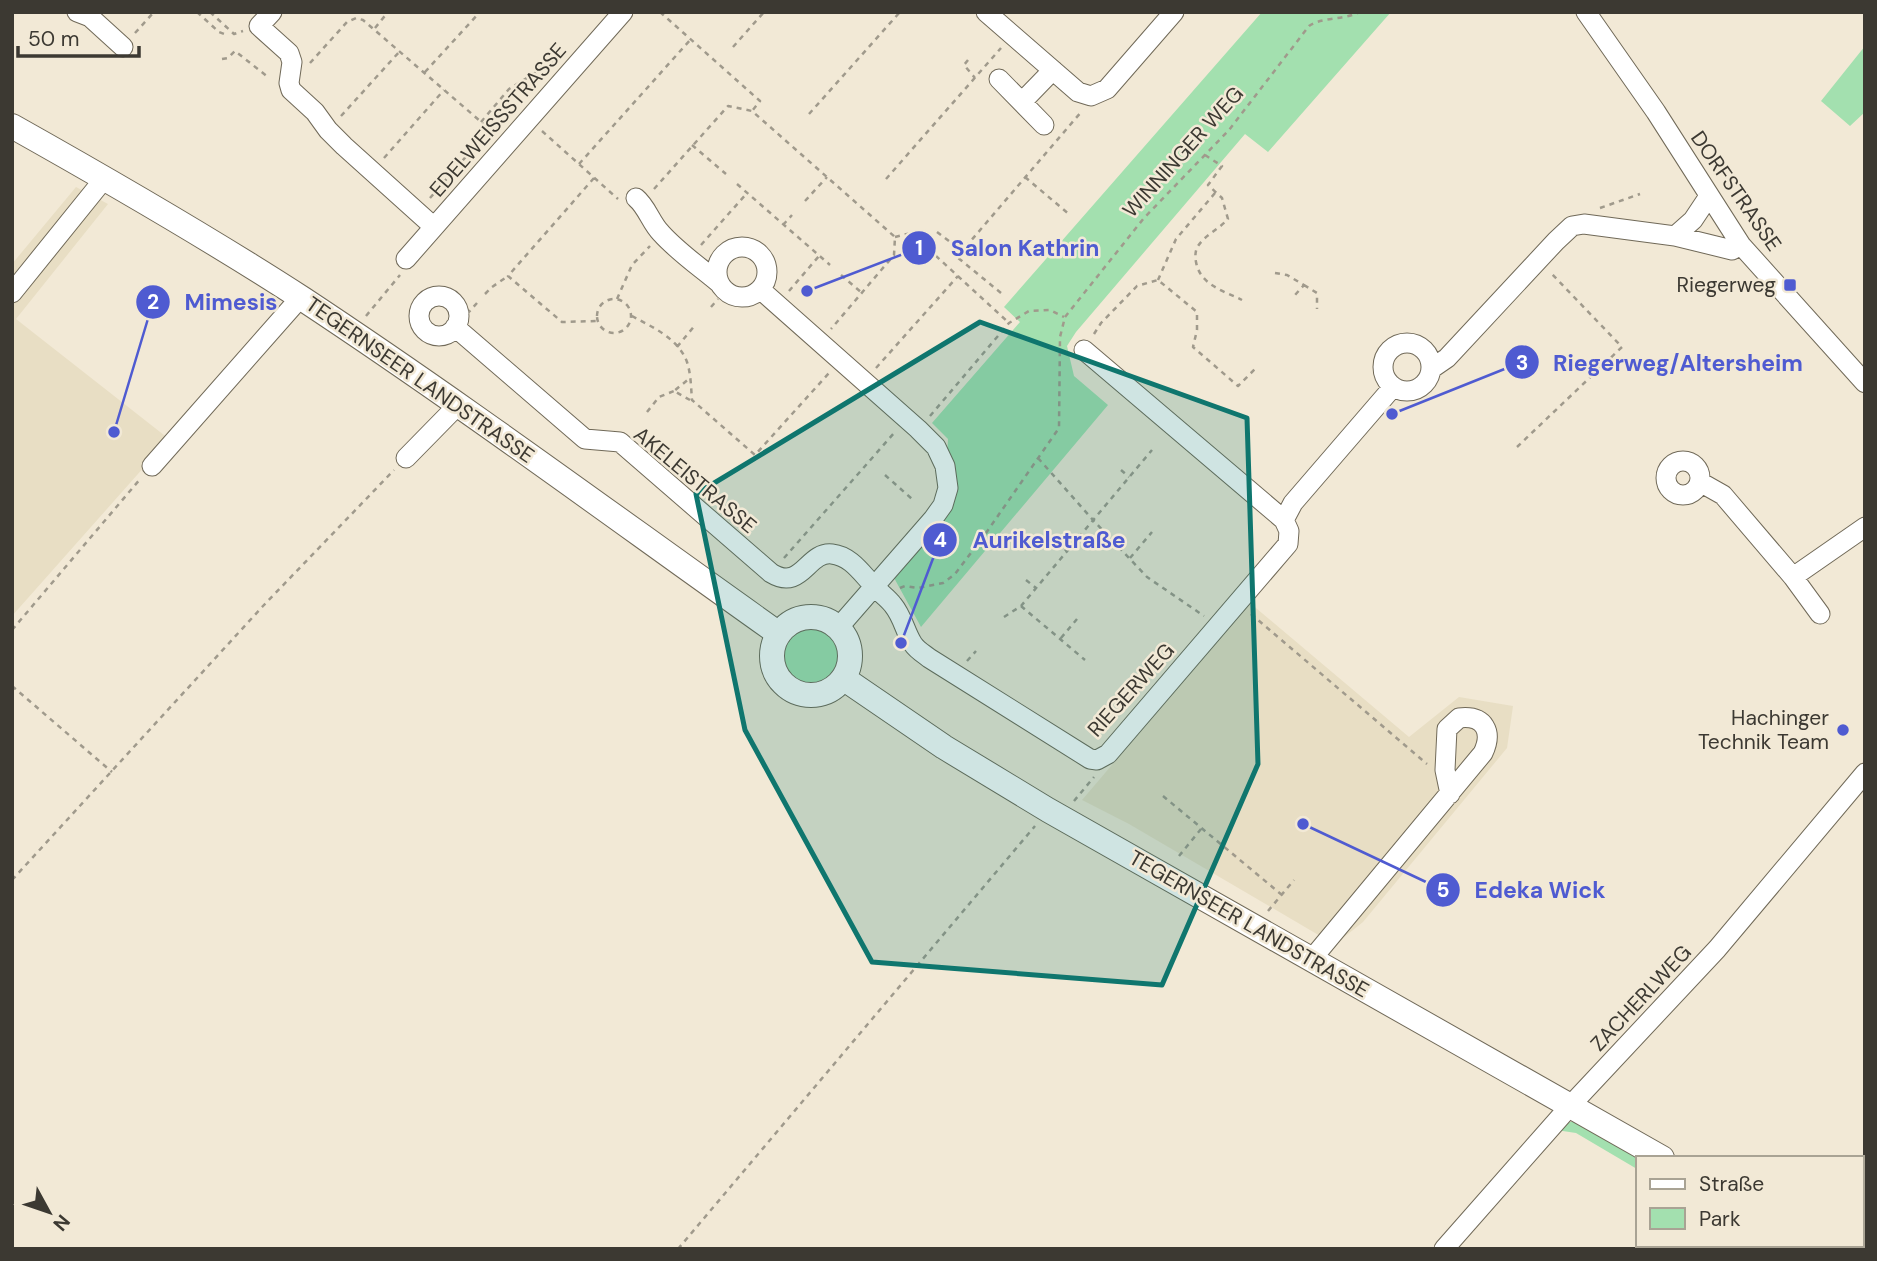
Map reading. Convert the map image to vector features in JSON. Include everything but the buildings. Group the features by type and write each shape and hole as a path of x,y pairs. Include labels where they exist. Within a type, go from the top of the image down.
{"main road":[{"name":"TEGERNSEER LANDSTRASSE","path":"12,126 224,250 300,298 575,487 779,634"},
{"path":"807,617 824,619 838,628 845,636 850,657 843,678 835,687 812,695 789,688 780,680 772,657 774,645 779,634 791,622 807,617"},
{"name":"TEGERNSEER LANDSTRASSE","path":"843,678 944,747 1048,810 1658,1156"}],"street":[{"path":"77,12 90,17 123,47"},
{"name":"EDELWEISSSTRASSE","path":"406,259 623,12"},
{"path":"986,12 1078,92 1091,96 1108,89 1174,12"},
{"name":"DORFSTRASSE","path":"1586,12 1656,111 1741,245 1865,383"},
{"name":"EDELWEISSSTRASSE","path":"265,19 289,53 292,62 289,83 291,90 315,112 328,130 434,227"},
{"path":"1022,102 1053,70"},
{"path":"999,79 1044,125"},
{"path":"12,293 104,179"},
{"path":"1675,236 1693,220 1709,196"},
{"path":"645,213 725,291 739,298 761,290 766,283 768,275 764,258 758,252 742,246 726,252 717,267 719,284"},
{"path":"1431,369 1447,358 1572,226 1584,224 1675,236 1732,250 1741,245"},
{"path":"761,290 936,447 944,466 948,488 943,505 838,628"},
{"path":"152,466 300,298"},
{"name":"AKELEISTRASSE","path":"457,322 585,439 620,442 771,573"},
{"path":"1401,343 1416,344 1428,354 1431,369 1426,382 1414,390 1400,390 1388,381 1384,374 1384,359 1388,352 1401,343"},
{"path":"1084,350 1284,520"},
{"name":"RIEGERWEG","path":"874,586 889,600 904,623 913,645 929,658 1090,759 1097,760 1108,754 1288,544 1289,531 1284,520 1293,503 1394,387"},
{"path":"406,458 458,405"},
{"path":"1700,482 1723,495 1793,577 1820,614"},
{"path":"1793,577 1865,527"},
{"path":"771,573 778,578 787,579 803,572 820,555 832,554 847,559 874,586"},
{"name":"ZACHERLWEG","path":"1444,1249 1570,1106 1717,949 1865,773"},
{"path":"1311,960 1450,794"}],"path":[{"path":"123,47 154,12"},
{"path":"197,12 219,32 227,35"},
{"path":"210,12 234,34 265,19"},
{"path":"375,28 387,12"},
{"path":"425,73 480,12"},
{"path":"660,12 760,101 752,111"},
{"path":"733,47 764,12"},
{"path":"809,114 900,12"},
{"name":"WINNINGER WEG","path":"1065,317 1144,218 1229,130 1312,23 1341,19 1360,12"},
{"path":"291,76 300,74 347,22 356,18 363,20 507,144"},
{"path":"886,179 1012,35"},
{"path":"579,164 691,39"},
{"path":"222,59 228,58 235,51 268,77"},
{"path":"328,130 400,51"},
{"path":"481,122 509,89 565,55"},
{"path":"968,60 964,65 975,78"},
{"path":"372,172 444,90"},
{"path":"1001,293 957,257 1091,96"},
{"path":"617,299 632,265 645,213 692,145 728,106 752,111 895,237"},
{"path":"529,119 594,178 645,213"},
{"path":"413,208 422,198 429,199 490,129"},
{"path":"692,145 726,174"},
{"path":"1205,155 1222,166 1208,185 1222,198 1228,219 1199,244 1195,252 1197,266 1202,277 1217,289 1242,300"},
{"path":"805,201 827,177"},
{"path":"1025,177 1070,215"},
{"path":"485,294 509,276 594,178"},
{"path":"737,184 830,265"},
{"path":"1158,280 1176,239 1215,192"},
{"path":"690,258 747,193"},
{"path":"783,225 792,215"},
{"path":"937,232 962,251"},
{"path":"895,237 911,233 1009,323"},
{"path":"820,342 894,255 895,237"},
{"path":"777,305 819,256"},
{"path":"363,320 403,272 406,259"},
{"path":"1517,447 1622,347 1538,259"},
{"path":"1275,273 1287,275 1317,293 1317,309"},
{"path":"841,275 862,293"},
{"path":"509,276 562,322 597,321"},
{"path":"864,381 958,276"},
{"path":"1101,323 1137,286 1158,280"},
{"path":"1158,280 1197,312 1193,347 1238,386 1256,368"},
{"path":"1296,295 1304,285"},
{"path":"632,316 628,326 619,333 608,332 599,326 597,321 601,304 606,300 617,299 627,305 632,316 662,332 686,360 692,400"},
{"path":"457,322 477,303"},
{"path":"771,573 1009,323 1029,311 1050,310 1065,317 1060,337 1059,428 955,574 943,583 931,586 905,586 889,600"},
{"path":"677,347 696,324"},
{"path":"674,391 692,400 755,455 840,360"},
{"path":"646,412 659,397 674,391 690,378"},
{"path":"1004,617 1021,606 1152,450"},
{"path":"12,880 263,606 406,458"},
{"path":"1038,458 1147,577 1218,625"},
{"path":"12,630 152,466"},
{"path":"1121,470 1129,477"},
{"path":"885,475 912,499"},
{"path":"1130,558 1152,532"},
{"path":"1057,543 1067,551"},
{"path":"1026,580 1036,588"},
{"path":"1238,603 1435,771"},
{"path":"1021,606 1086,660"},
{"path":"1060,639 1077,619"},
{"path":"12,686 112,772"},
{"path":"1074,801 1097,773 1097,760"},
{"path":"1163,796 1282,895"},
{"path":"678,1249 1048,810"},
{"path":"1179,856 1201,829"},
{"path":"1268,911 1294,880"}],"highlighted area":[{"path":"980,322 1247,418 1258,764 1162,985 872,962 745,730 696,494"}],"shaded area":[{"path":"76,187 108,204 16,319 169,439 12,616 12,264"},
{"path":"1250,603 1409,737 1459,697 1513,706 1507,748 1363,922 1343,938 1327,940 1129,824 1082,800"}],"green space":[{"path":"1262,12 1391,12 1268,152 1245,134 1076,332 1067,346 1074,376 1108,405 921,627 893,576 943,519 948,439 932,423 1020,322 1004,307"},
{"path":"1865,46 1865,112 1850,126 1821,101"},
{"path":"806,628 818,628 837,641 842,658 840,670 829,683 818,688 806,688 787,675 782,664 782,652 795,633"},
{"path":"1570,1122 1579,1122 1636,1157 1636,1168 1576,1133 1556,1130"}],"place":[{"name":"Riegerweg","path":"1790,285"},
{"name":"Salon Kathrin","path":"807,291"},
{"name":"Riegerweg/Altersheim","path":"1392,414"},
{"name":"Mimesis","path":"114,432"},
{"name":"Aurikelstraße","path":"901,643"},
{"name":"Hachinger Technik Team","path":"1843,730"},
{"name":"Edeka Wick","path":"1303,824"}]}
